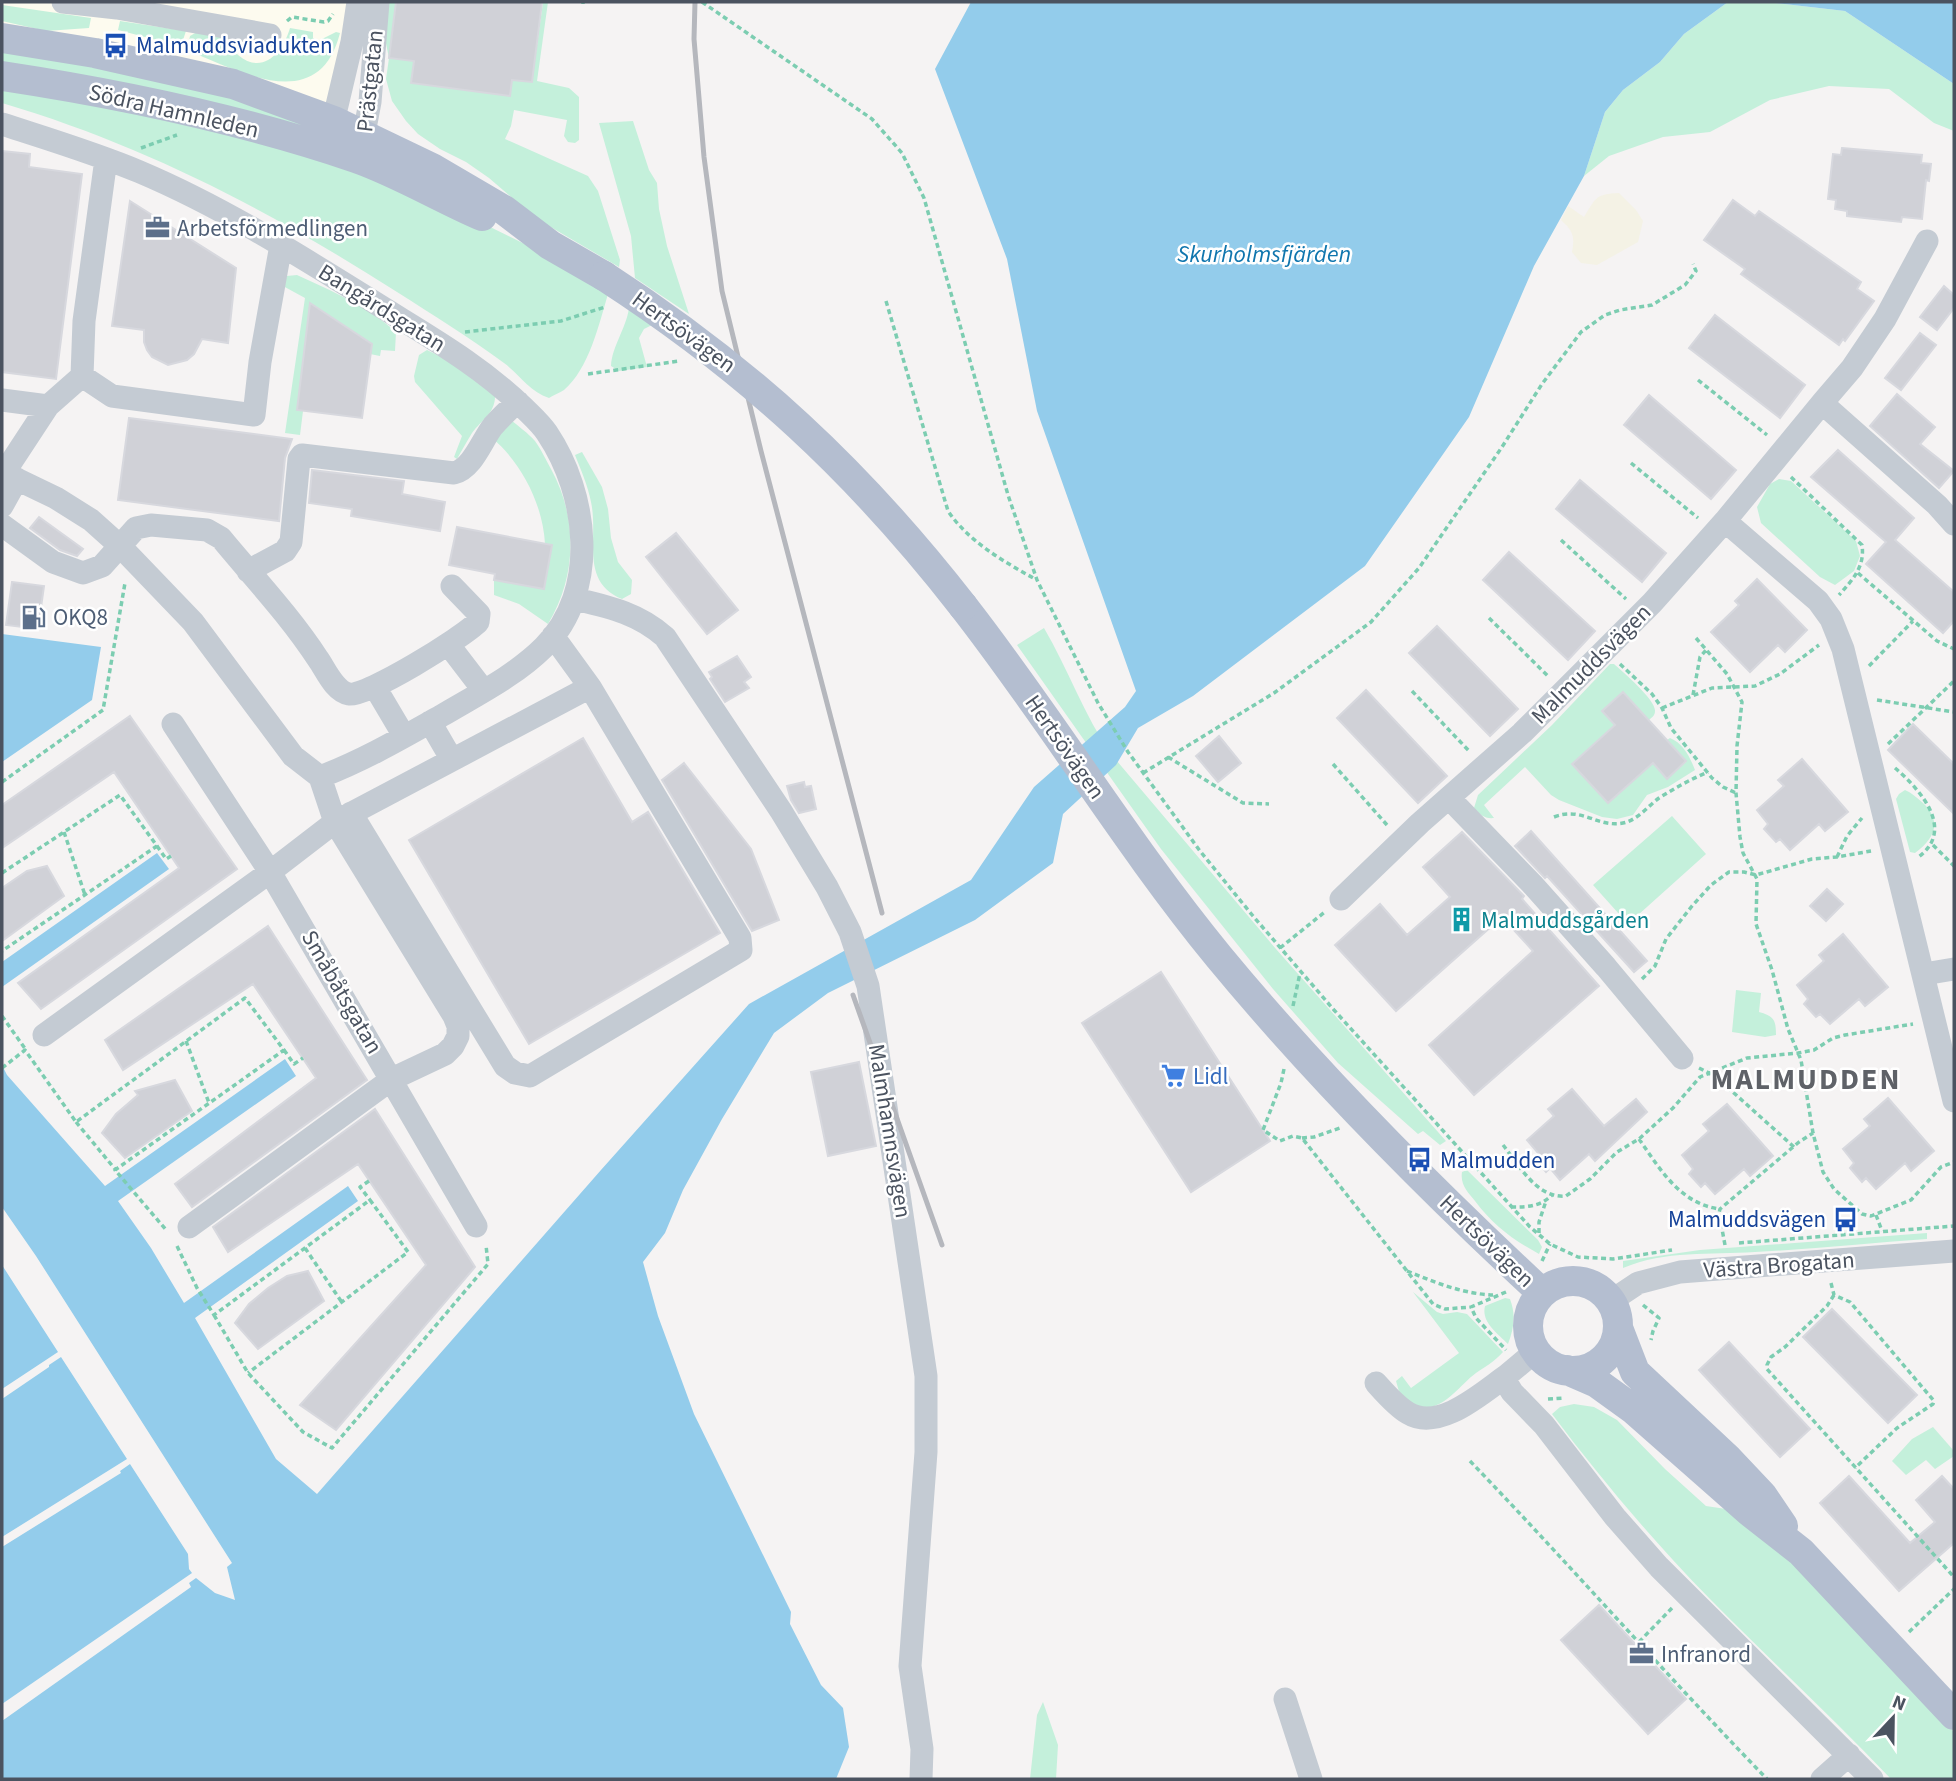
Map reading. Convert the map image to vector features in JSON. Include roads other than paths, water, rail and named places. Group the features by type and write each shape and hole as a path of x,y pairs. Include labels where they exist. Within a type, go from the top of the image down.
{"main road":[{"name":"Södra Hamnleden","path":"2,38 95,53 233,84 346,141"},
{"name":"Södra Hamnleden","path":"2,76 346,141"},
{"name":"Hertsövägen","path":"346,141 462,208 550,245 604,276 710,350 793,418 873,497 963,606 1189,919 1283,1032 1423,1181 1535,1287"},
{"path":"1801,1552 1750,1512 1633,1409 1597,1384 1550,1364 1520,1364 1530,1340 1529,1315 1535,1287 1572,1280 1594,1286 1615,1314 1635,1372 1754,1486 1801,1552 1954,1715"},
{"path":"1567,1370 1579,1370 1602,1360 1616,1340 1615,1314"}],"street":[{"path":"64,2 117,8 270,35"},
{"name":"Prästgatan","path":"346,141 370,102 378,2"},
{"name":"Prästgatan","path":"346,141 352,41 347,4"},
{"name":"Bangårdsgatan","path":"2,124 141,173 238,221 428,335 501,385 546,430 573,483 581,527 581,556 575,599"},
{"path":"2,506 8,475 48,406 82,376 84,321 106,159"},
{"name":"Malmuddsvägen","path":"1341,899 1522,733 1652,603 1725,521 1852,368 1885,319 1927,241"},
{"path":"82,376 112,396 254,415 260,362 281,245"},
{"path":"2,400 48,406"},
{"path":"248,571 285,551 291,542 299,459 302,454 454,473 469,462 493,426 518,402"},
{"path":"1822,403 1937,505 1954,524"},
{"path":"8,475 91,520 120,546 193,622 293,756 320,776 458,1026 458,1036 445,1054 392,1079 189,1227"},
{"path":"1725,521 1811,594 1831,619 1843,649 1954,1101"},
{"path":"2,526 53,562 83,573 102,566 136,528 143,526 207,530 221,538 317,656 338,690 351,695 375,687 478,622 479,614 453,586"},
{"path":"320,776 360,761 523,666 553,636 575,599"},
{"name":"Malmhamnsvägen","path":"575,599 635,615 651,624 665,637 781,811 827,887 850,932 868,986 926,1376 926,1452 910,1666 922,1749 921,1779"},
{"path":"343,818 505,1066 515,1073 530,1076 741,950 742,944 590,687 553,636"},
{"path":"448,643 484,691"},
{"path":"375,687 404,736"},
{"path":"44,1035 343,818 590,687"},
{"path":"430,722 453,760"},
{"name":"Småbåtsgatan","path":"173,724 270,872 476,1226"},
{"path":"1449,798 1532,884 1682,1058"},
{"path":"1924,974 1954,969"},
{"name":"Västra Brogatan","path":"1615,1314 1638,1283 1679,1272 1954,1251"},
{"path":"1376,1383 1410,1415 1431,1419 1462,1408 1520,1364"},
{"path":"1520,1364 1506,1382 1512,1392 1544,1425 1615,1517 1659,1567 1872,1779"},
{"path":"1284,1699 1311,1779"},
{"path":"1822,1779 1849,1755"}],"water":[{"name":"Skurholmsfjärden","path":"971,2 1728,2 1684,34 1660,62 1623,90 1605,112 1584,176 1534,266 1469,417 1365,566 1193,696 1138,728 1116,765 1063,814 1053,863 975,920 828,993 774,1033 683,1190 665,1233 643,1262 658,1316 694,1414 791,1612 790,1624 821,1685 843,1708 849,1747 836,1779 2,1779 2,1065 7,1075 105,1186 285,1059 296,1076 118,1201 151,1248 184,1303 348,1186 358,1201 195,1318 276,1459 317,1494 749,1004 971,880 1034,787 1125,707 1136,691 1037,411 1007,259 935,69"},
{"path":"1766,2 1954,2 1954,84 1845,11"},
{"path":"2,634 101,647 92,700 2,762"},
{"path":"157,853 169,869 2,987 2,962"}],"railway":[{"path":"695,2 694,39 704,157 722,291 882,913"},
{"path":"853,995 942,1245"}],"place":[{"name":"Malmuddsviadukten","path":"116,45"},
{"name":"Arbetsförmedlingen","path":"157,228"},
{"name":"OKQ8","path":"33,617"},
{"name":"Malmuddsgården","path":"1461,920"},
{"name":"Lidl","path":"1173,1076"},
{"name":"Malmudden","path":"1420,1160"},
{"name":"Malmuddsvägen","path":"1846,1219"},
{"name":"Infranord","path":"1641,1654"}],"district":[{"name":"MALMUDDEN","path":"1806,1079"}]}
